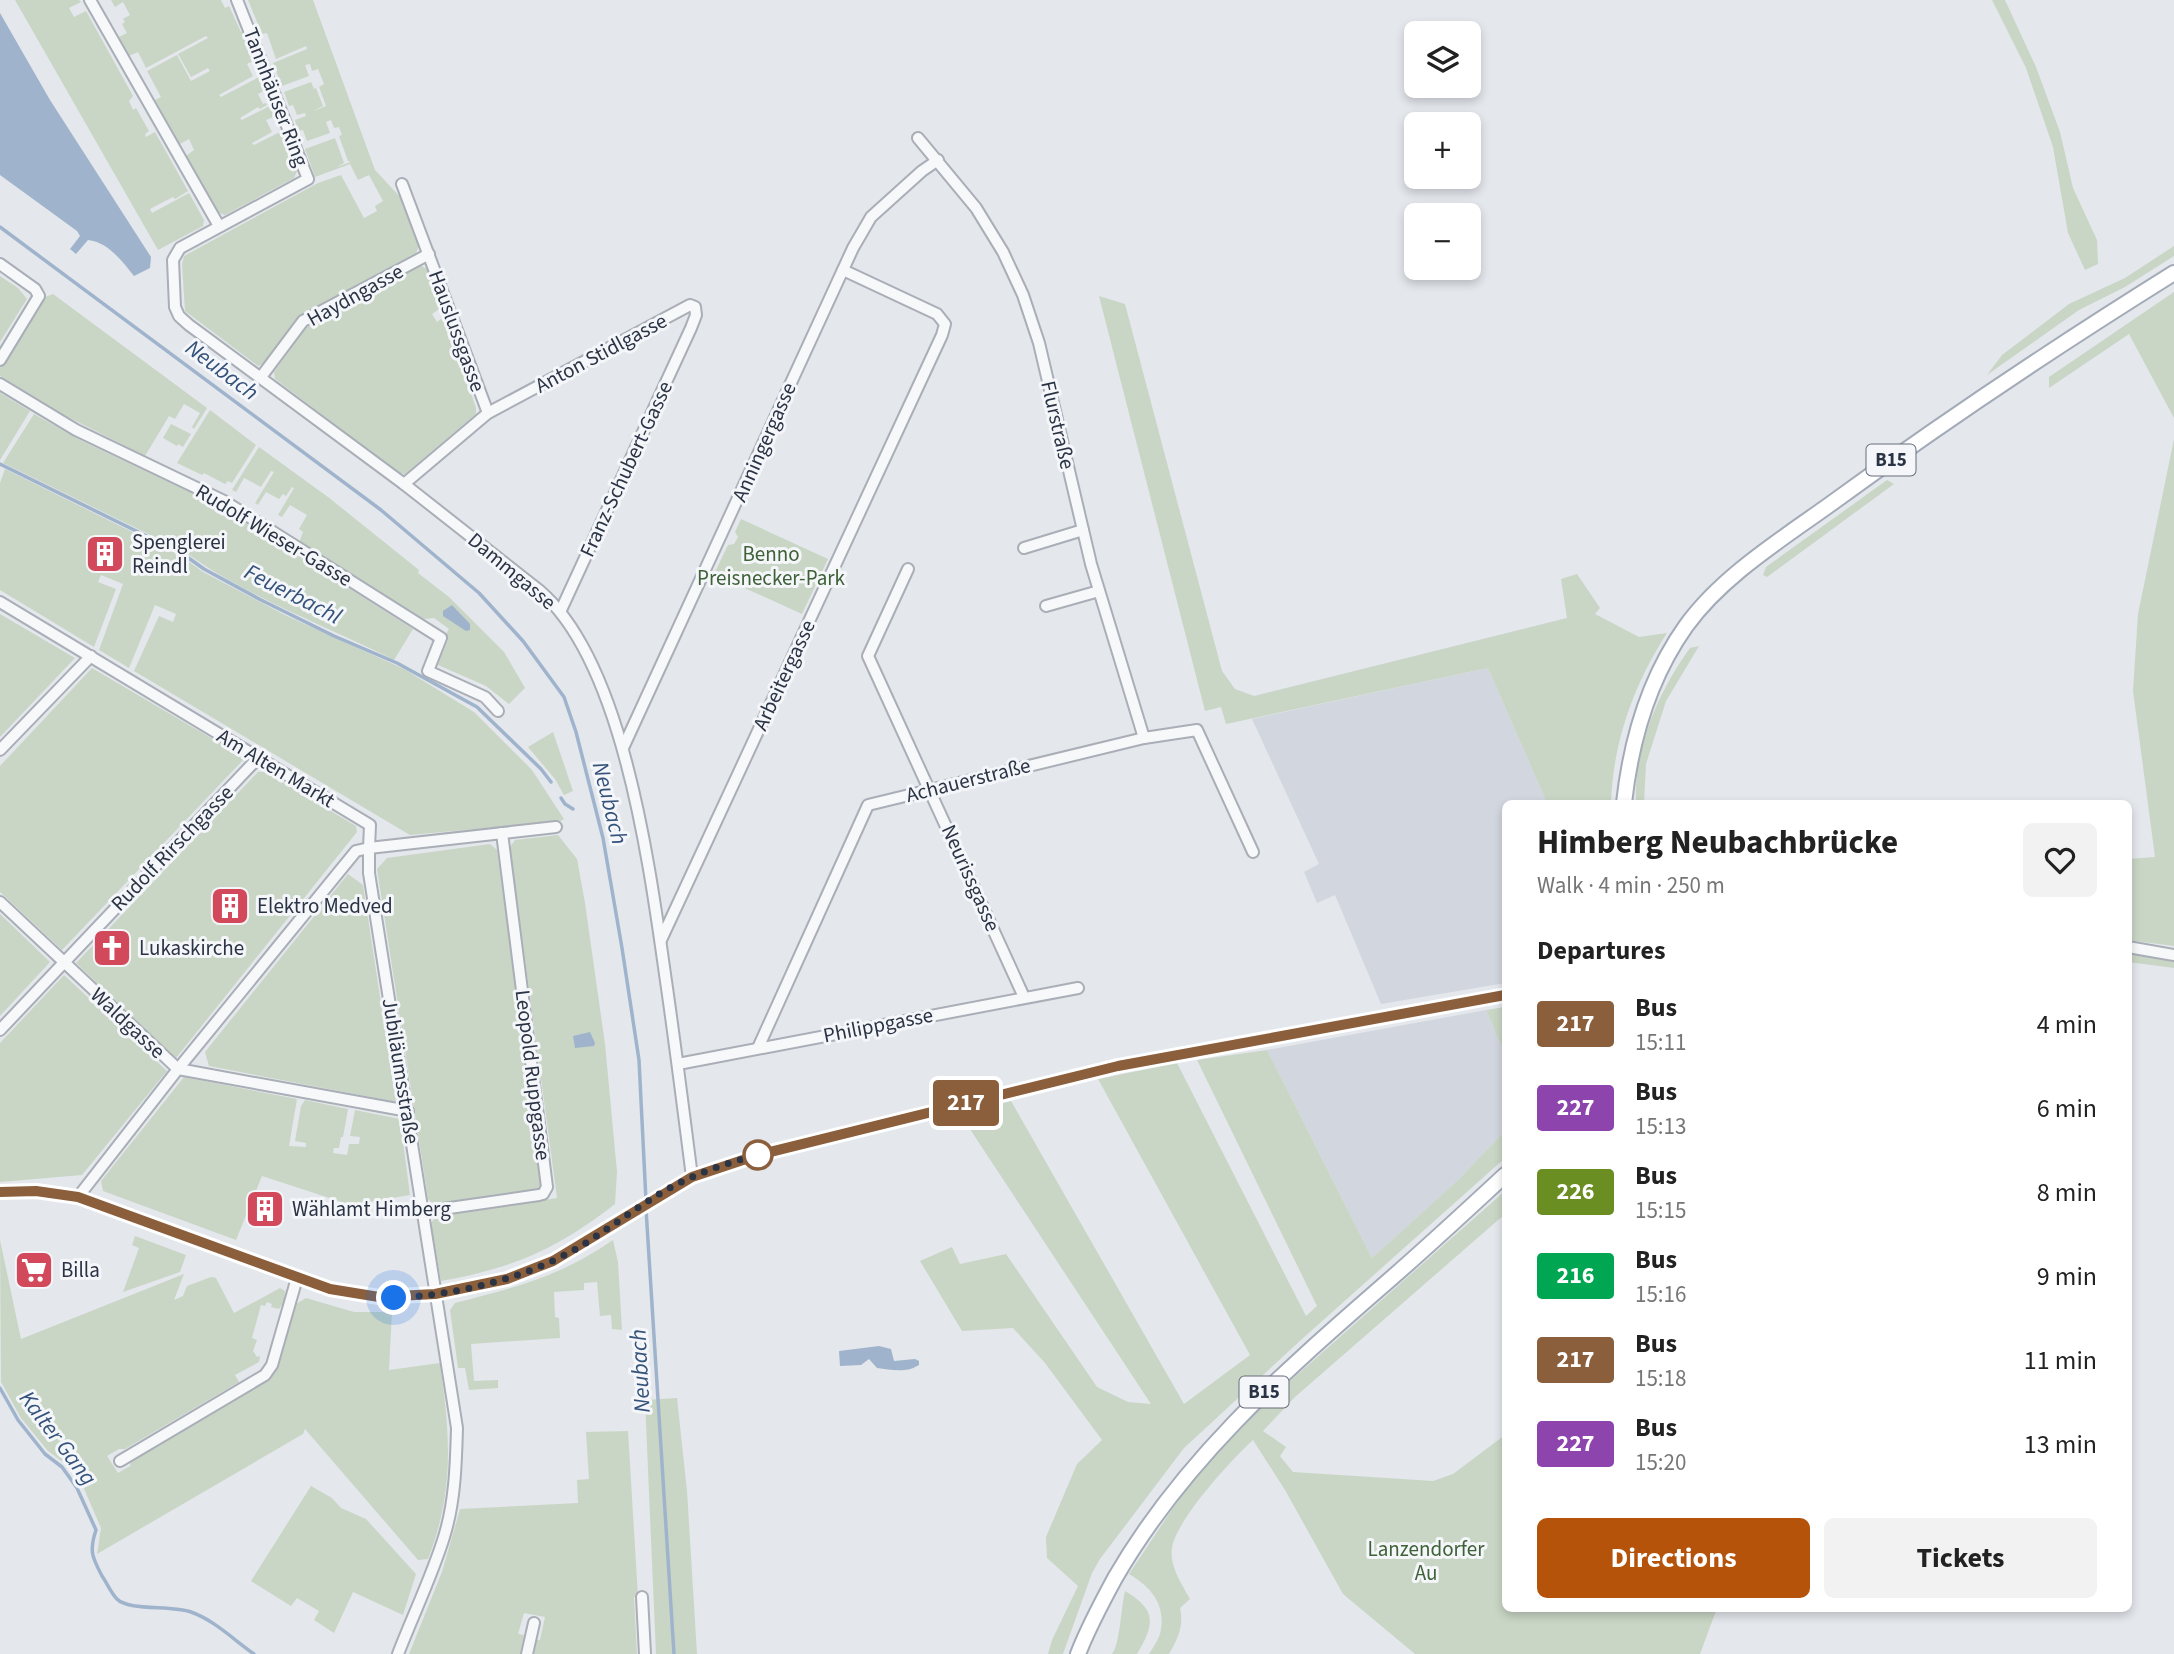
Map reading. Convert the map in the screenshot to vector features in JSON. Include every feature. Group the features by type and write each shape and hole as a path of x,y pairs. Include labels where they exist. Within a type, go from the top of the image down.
{"main road":[{"name":"B15","path":"1623,800 1628,764 1643,707 1664,663 1687,625 1710,600 1746,566 1910,446 2080,332 2174,273"},
{"name":"B15","path":"1078,1654 1107,1593 1132,1550 1160,1507 1192,1468 1237,1418 1298,1359 1502,1178"}],"street":[{"path":"90,0 219,226"},
{"name":"Tannhäuser Ring","path":"197,330 176,310 174,258 183,245 308,179 237,0"},
{"name":"Flurstraße","path":"919,138 976,208 1003,252 1024,295 1039,343 1099,591 1144,738"},
{"name":"Anningergasse","path":"623,748 843,270 871,217 938,160"},
{"name":"Hauslussgasse","path":"402,184 488,413 404,484"},
{"name":"Haydngasse","path":"261,377 303,321 429,254"},
{"path":"0,360 39,296 35,289 4,267"},
{"name":"Arbeitergasse","path":"661,940 942,335 944,324 937,314 843,270"},
{"name":"Anton Stidlgasse","path":"488,413 690,305 695,307 696,315 691,328"},
{"name":"Franz-Schubert-Gasse","path":"561,610 691,328"},
{"name":"Dammgasse","path":"197,330 404,484 561,610 592,667 623,748 661,940 692,1177"},
{"name":"Rudolf Wieser-Gasse","path":"0,384 76,430 223,501 441,638 428,671 485,697 498,711"},
{"path":"1024,548 1083,530"},
{"name":"Neurissgasse","path":"908,569 868,656 1024,997"},
{"path":"1046,606 1099,591"},
{"name":"Am Alten Markt","path":"0,602 370,825 369,848"},
{"path":"0,750 91,656"},
{"name":"Achauerstraße","path":"758,1048 868,805 1144,738 1197,730 1253,852"},
{"name":"Rudolf Rirschgasse","path":"0,1030 258,758"},
{"path":"78,1197 178,1069 356,851 556,827"},
{"name":"Leopold Ruppgasse","path":"422,1212 539,1195 543,1194 547,1187 502,833"},
{"name":"Jubiläumsstraße","path":"369,848 369,873 457,1428 453,1499 445,1536 398,1654"},
{"name":"Waldgasse","path":"0,902 178,1069 408,1111"},
{"path":"2132,948 2174,955"},
{"name":"Philippgasse","path":"678,1064 1078,988"},
{"path":"0,1192 36,1191 78,1197 330,1289 379,1297 435,1294 507,1279 532,1270 573,1250 692,1177 758,1155 1118,1066 1502,996"},
{"path":"120,1461 265,1375 272,1365 297,1278"},
{"path":"642,1597 645,1654"},
{"path":"527,1654 534,1623"}],"shaded area":[{"path":"1488,668 1546,800 1502,800 1502,984 1381,1004 1335,895 1317,903 1304,872 1319,864 1252,719"},
{"path":"1486,1010 1502,1047 1502,1134 1458,1180 1372,1258 1267,1050"}],"green space":[{"path":"15,0 81,2 69,8 74,17 86,11 133,96 129,101 149,131 145,134 146,137 155,132 188,191 150,209 152,213 189,193 204,220 203,226 158,250"},
{"path":"111,0 221,0 225,8 229,6 241,32 244,31 255,60 247,64 253,76 219,95 221,97 261,76 267,89 258,94 263,104 267,105 260,109 258,107 240,118 242,120 272,105 276,116 266,120 272,132 252,143 254,145 282,131 297,171 294,178 225,215 219,213 186,156 194,150 189,139 180,144 155,100 161,97 147,71 177,55 191,81 210,71 208,68 191,77 178,54 208,38 206,36 146,68 138,52 129,56 119,37 127,33 122,24 125,22 123,19 130,15 123,2 115,7"},
{"path":"248,0 313,0 375,170 401,198 419,246 416,253 299,316 263,364 258,366 185,311 182,264 184,256 318,183 341,175 364,218 377,211 375,206 383,201 369,175 358,180 350,164 315,177 305,149 335,138 344,163 336,167 351,162 348,161 339,136 342,135 339,127 334,128 331,120 326,122 330,133 307,141 303,130 298,131 295,120 306,116 305,113 297,115 293,105 289,106 284,92 311,82 323,106 313,111 326,106 319,87 324,84 318,69 312,71 310,64 305,65 309,76 282,86 273,63 307,49 306,46 276,59 267,33 262,34"},
{"path":"1992,0 2005,0 2036,67 2060,132 2073,188 2097,240 2098,264 2085,270 2068,233 2053,147 2026,68"},
{"path":"2174,246 2174,256 2125,287 2079,310 1987,375 2002,355 2069,304 2125,278"},
{"path":"421,266 428,269 442,307 432,314 437,322 445,316 451,335 448,338 450,341 453,339 476,414 405,474 399,473 275,379 274,372 307,327"},
{"path":"0,276 18,288 27,299 0,342"},
{"path":"2174,292 2174,418 2129,334 2049,388 2049,377"},
{"path":"53,294 207,408 194,429 192,427 200,413 184,404 175,419 169,416 145,456 62,414 0,376 0,368 45,297"},
{"path":"1099,296 1125,304 1222,671 1235,689 1254,696 1567,618 1561,579 1577,574 1600,608 1595,614 1639,637 1667,633 1645,672 1627,714 1616,758 1611,800 1546,800 1488,668 1226,724 1221,707 1205,711"},
{"path":"0,393 30,411 0,460"},
{"path":"210,410 256,445 232,483 228,481 225,484 177,463"},
{"path":"34,414 82,441 215,504 413,629 394,660 262,598 185,552 3,463"},
{"path":"171,424 191,434 183,447 163,438"},
{"path":"2174,439 2174,946 2132,941 2132,859 2155,857 2133,691 2138,614"},
{"path":"259,447 328,497 449,597 504,652 525,688 509,704 486,686 438,665 448,640 446,634 449,629 434,618 424,619 299,543 303,532 299,529 307,515 290,505 282,517 278,515 294,488 279,499 266,492 258,505 255,503 274,472 271,471 261,487 244,478 236,492 232,490"},
{"path":"5,469 181,556 203,572 285,615 404,669 474,712 532,770 564,819 410,835 134,671 159,616 173,622 176,614 155,605 129,668 99,650 123,584 101,575 98,582 116,589 94,647 0,590 0,483"},
{"path":"1887,480 1894,484 1767,577 1763,575 1766,567"},
{"name":"Benno Preisnecker-Park","path":"741,519 828,559 802,614 714,574 728,545 734,544 738,537 735,532"},
{"path":"0,614 75,658 0,737"},
{"path":"1699,646 1666,701 1646,764 1644,800 1636,800 1639,762 1650,721 1668,683 1690,648"},
{"path":"92,668 245,758 62,950 0,892 0,766"},
{"path":"553,732 573,791 564,795 555,779 528,747"},
{"path":"264,771 356,826 357,832 176,1058 76,963 258,772"},
{"path":"558,835 577,859 585,903 605,1044 617,1172 615,1204 574,1233 534,1254 491,1270 441,1281 431,1223 436,1217 557,1198 510,847 515,840"},
{"path":"490,844 497,850 542,1183 538,1189 434,1205 428,1199 377,869 387,858"},
{"path":"348,874 363,885 396,1102 209,1066 205,1052"},
{"path":"0,914 50,962 0,1016"},
{"path":"2132,954 2174,962 2174,968 2132,963"},
{"path":"64,975 167,1071 82,1175 0,1182 0,1043"},
{"path":"1502,1007 1502,1047 1486,1010"},
{"path":"1267,1050 1372,1258 1458,1180 1502,1134 1502,1161 1184,1448 1100,1559 1092,1573 1063,1654 1048,1654 1078,1586 1047,1558 1046,1537 1077,1464 1102,1440 1045,1363 1013,1328 962,1331 920,1261 952,1247 960,1264 1006,1254 1097,1387 1128,1402 1151,1404 960,1114 1011,1101 1184,1404 1250,1355 1098,1079 1177,1063 1306,1316 1317,1306 1197,1060"},
{"path":"184,1077 297,1099 289,1146 306,1147 306,1143 295,1141 301,1106 305,1100 348,1109 343,1137 339,1148 334,1148 333,1153 347,1155 349,1144 359,1144 360,1137 350,1136 355,1110 400,1119 410,1195 351,1205 262,1176 236,1240 103,1191 101,1181"},
{"name":"Lanzendorfer Au","path":"1502,1194 1502,1217 1295,1397 1263,1431 1286,1447 1280,1456 1293,1472 1433,1481 1453,1474 1502,1437 1502,1612 1716,1612 1700,1654 1415,1654 1343,1594 1285,1490 1253,1440 1206,1491 1176,1536 1172,1561 1190,1599 1180,1608 1179,1632 1169,1654 1149,1654 1160,1634 1162,1624 1159,1606 1150,1591 1129,1574 1185,1490 1223,1446 1281,1389"},
{"path":"135,1236 186,1255 180,1272 123,1292 139,1248 132,1245"},
{"path":"0,1240 21,1339 184,1274 174,1300 183,1296 187,1286 211,1277 216,1278 234,1313 280,1288 285,1291 284,1302 279,1309 271,1307 272,1304 267,1302 265,1306 261,1305 252,1338 257,1340 253,1351 257,1357 260,1356 259,1362 235,1375 239,1382 125,1449 119,1449 107,1456 118,1473 130,1466 131,1461 266,1381 278,1367 296,1304 306,1298 354,1312 392,1312 389,1370 440,1363 448,1462 443,1509 428,1559 418,1560 305,1429 303,1434 97,1554 101,1528 82,1484 68,1466 48,1451 21,1418 1,1382"},
{"path":"613,1240 618,1262 622,1330 612,1329 611,1315 600,1316 597,1282 584,1283 584,1290 554,1292 555,1317 559,1318 560,1338 471,1344 474,1381 498,1380 498,1388 469,1390 465,1368 458,1368 450,1310 455,1303 518,1286 556,1272"},
{"path":"677,1398 687,1491 697,1654 656,1654 645,1400"},
{"path":"628,1431 638,1597 634,1597 637,1654 534,1654 545,1617 524,1613 518,1634 524,1635 520,1654 409,1654 442,1572 460,1509 578,1503 577,1480 589,1479 586,1432"},
{"path":"311,1486 332,1498 341,1508 366,1519 416,1574 403,1615 353,1592 334,1633 314,1620 319,1611 297,1598 291,1606 251,1581"},
{"path":"1125,1591 1148,1611 1150,1626 1137,1654 1112,1654 1119,1634"}],"water":[{"path":"0,13 50,100 151,257 150,268 134,276 108,248 88,240 76,254 70,249 80,236 77,231 0,175"},
{"path":"452,605 470,624 470,630 466,631 443,616 443,611"},
{"path":"590,1032 594,1046 575,1048 573,1036"},
{"path":"879,1346 891,1349 894,1361 915,1359 919,1361 919,1365 904,1370 888,1370 877,1368 869,1359 861,1365 840,1366 839,1351"}],"waterway":[{"name":"Neubach","path":"0,227 381,510 479,593 523,641 564,697 576,732 603,838 622,948 639,1060 646,1201"},
{"name":"Feuerbachl","path":"0,464 183,554 204,569 261,600 397,663 477,707 551,782"},
{"path":"561,798 573,809"},
{"name":"Neubach","path":"646,1209 674,1654"},
{"name":"Kalter Gang","path":"0,1388 18,1420 45,1454 62,1467 77,1488 96,1530 92,1549 94,1559 117,1599 140,1607 191,1612 216,1625 254,1654"}],"bus line":[{"name":"217","path":"0,1192 63,1193 103,1205 330,1289 379,1297 413,1297 507,1279 532,1270 592,1239 692,1177 758,1155 1118,1066 1502,995"}],"place":[{"name":"Spenglerei Reindl","path":"105,554"},
{"name":"Elektro Medved","path":"230,906"},
{"name":"Lukaskirche","path":"112,948"},
{"name":"Wählamt Himberg","path":"265,1209"},
{"name":"Billa","path":"34,1270"}],"route":[{"path":"394,1298 435,1294 507,1279 532,1270 592,1239 692,1177 758,1155"}]}
